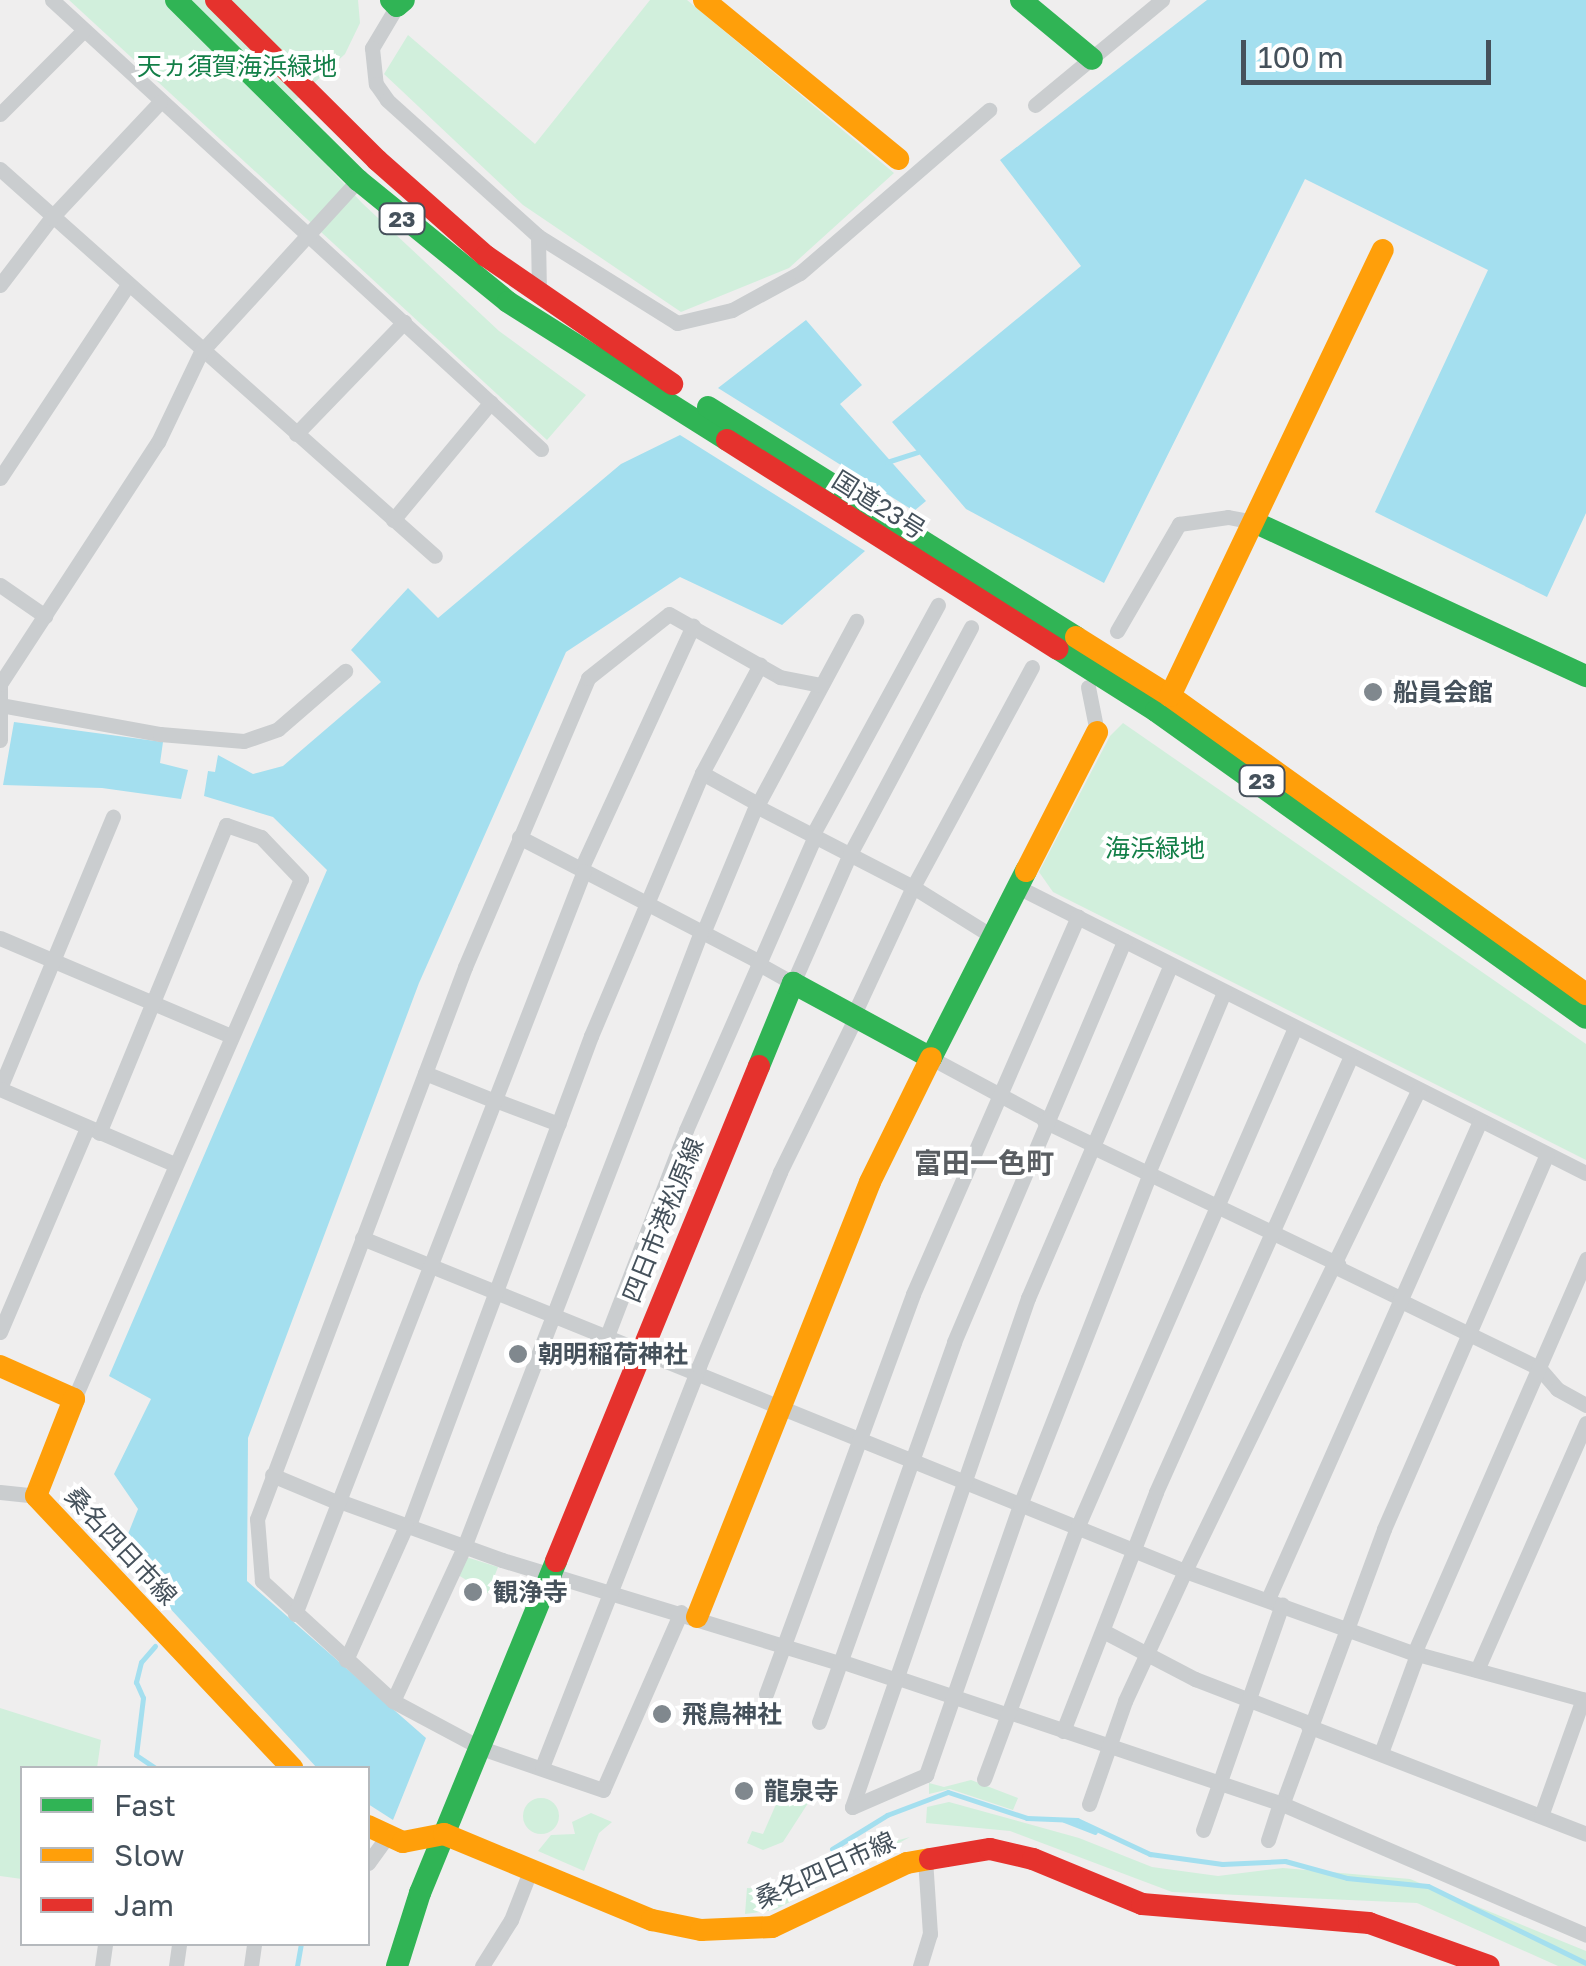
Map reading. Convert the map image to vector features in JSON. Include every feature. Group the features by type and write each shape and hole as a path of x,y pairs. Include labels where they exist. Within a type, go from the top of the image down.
{"main road":[{"name":"国道23号","path":"176,0 358,180 508,302 665,391 929,557 1274,789 1586,1018"},
{"name":"国道23号","path":"216,0 377,160 540,298 665,391"},
{"path":"704,0 898,159"},
{"path":"1022,0 1092,59"},
{"path":"1170,696 1382,250"},
{"path":"1254,522 1586,676"},
{"name":"国道23号","path":"929,557 1170,696 1586,994"},
{"path":"689,1614 870,1182 990,936 1098,732"},
{"path":"793,982 932,1058"},
{"name":"四日市港松原線","path":"397,1966 446,1829 556,1571 639,1350 793,982"},
{"path":"0,1366 74,1399"},
{"name":"桑名四日市線","path":"74,1399 36,1496 290,1766"},
{"name":"桑名四日市線","path":"377,1832 416,1843 446,1829 652,1920 739,1932 789,1922 924,1858 974,1849 1013,1853 1142,1904 1369,1924 1489,1966"}],"street":[{"path":"52,0 160,102 312,234 541,449"},
{"path":"1035,105 1162,0"},
{"path":"397,2 372,48 376,84 538,236 677,323 732,310 800,273 989,110"},
{"path":"0,114 84,30"},
{"path":"0,285 51,218 160,102"},
{"path":"0,740 0,684 158,442 202,352 377,160"},
{"path":"0,168 127,286 435,556"},
{"path":"538,236 540,298"},
{"path":"0,478 127,286"},
{"path":"296,434 404,322"},
{"path":"393,520 491,402"},
{"path":"1117,631 1179,524 1228,517 1254,522"},
{"path":"0,585 44,616"},
{"path":"607,1336 757,962 814,835 938,605"},
{"path":"689,1614 603,1790 542,1767 480,1750 392,1701 262,1582 256,1520 426,1073 588,678 669,614 780,677 821,685"},
{"path":"392,1701 464,1547 702,932 756,805 856,622"},
{"path":"295,1614 583,870 693,626"},
{"path":"520,837 793,982 850,854 970,627"},
{"path":"346,1660 408,1526 501,1291 559,1124 646,903 702,773 760,665"},
{"path":"542,1767 780,1172 913,887 1032,666"},
{"path":"2,711 174,736 244,741 278,729 345,672"},
{"path":"1088,688 1098,732"},
{"path":"702,773 913,887 990,936"},
{"path":"113,817 0,1089 174,1164"},
{"path":"0,1332 152,1004 226,825 261,836 300,879 228,1035 74,1399"},
{"path":"1016,886 1294,1030 1586,1173"},
{"path":"766,1694 857,1440 998,1095 1078,916"},
{"path":"0,938 228,1035"},
{"path":"819,1722 912,1462 1045,1120 1124,941"},
{"path":"1171,965 1028,1298 852,1806 926,1774 1020,1505 1148,1174 1224,992"},
{"path":"984,1778 1077,1528 1214,1205 1294,1030"},
{"path":"932,1058 1148,1174 1268,1230 1539,1368 1557,1390 1586,1405"},
{"path":"1063,1731 1132,1550 1268,1230 1350,1058"},
{"path":"426,1073 559,1124"},
{"path":"1089,1804 1109,1746 1184,1570 1337,1266 1418,1090"},
{"path":"1203,1830 1275,1602 1399,1299 1480,1121"},
{"path":"1268,1840 1345,1628 1547,1154"},
{"path":"362,1238 1184,1570 1416,1652 1584,1696 1541,1816"},
{"path":"1382,1754 1416,1652 1586,1259"},
{"path":"1477,1670 1586,1423"},
{"path":"272,1476 464,1547 556,1571 1281,1804 1586,1935"},
{"path":"0,1492 36,1496"},
{"path":"1103,1631 1246,1701 1586,1834"},
{"path":"370,1856 377,1832"},
{"path":"920,1966 930,1934 924,1858"},
{"path":"482,1966 510,1920 531,1869"}],"green space":[{"name":"天ヵ須賀海浜緑地","path":"69,0 358,0 360,23 345,54 280,115 362,203 499,331 586,395 547,440"},
{"path":"650,0 687,0 894,173 789,268 681,312 523,205 384,74 408,35 535,144"},
{"name":"海浜緑地","path":"1123,723 1586,1044 1586,1160 1053,892 1039,872 1110,736"},
{"path":"466,1557 498,1567 488,1593 458,1575"},
{"path":"0,1708 101,1740 97,1766 20,1766 20,1879 0,1876"},
{"path":"971,1780 1018,1798 1013,1810 950,1789 929,1794 929,1783 944,1787"},
{"path":"784,1786 812,1797 783,1842 763,1850 747,1843 752,1831 763,1834"},
{"path":"541,1798 554,1803 559,1816 554,1829 541,1834 528,1829 523,1816 528,1803"},
{"path":"949,1802 1079,1838 1152,1867 1218,1876 1283,1868 1410,1879 1586,1951 1586,1966 1558,1966 1417,1903 1172,1892 1010,1831 926,1823 927,1807"},
{"path":"591,1813 612,1822 599,1833 584,1871 538,1851 551,1835 575,1834 572,1822"},
{"path":"910,1837 775,1910 745,1914 747,1888 784,1890 852,1853"}],"water":[{"path":"1207,0 1586,0 1586,513 1547,597 1375,512 1488,270 1305,179 1104,583 966,509 892,422 1081,266 1000,160"},
{"path":"806,320 862,385 840,404 926,501 914,511 718,388"},
{"path":"680,435 865,551 782,625 680,577 566,652 419,983 248,1438 247,1581 426,1738 393,1820 370,1805 370,1766 315,1766 120,1554 138,1509 114,1474 151,1399 109,1376 327,870 273,817 204,796 208,771 215,772 218,755 253,774 283,766 381,682 351,650 408,588 438,618 621,464"},
{"path":"14,722 163,742 160,763 188,770 181,799 102,788 3,785"}],"waterway":[{"path":"887,462 917,452"},
{"path":"152,1766 136,1755 143,1698 136,1682 141,1662 155,1646"},
{"path":"832,1849 887,1815 948,1792 1027,1818 1077,1820 1150,1854 1222,1864 1285,1861 1347,1878 1428,1886 1586,1963"},
{"path":"1064,1820 1095,1832"},
{"path":"297,1966 301,1946"}],"traffic: fast":[{"path":"176,0 358,180 508,302 727,440"},
{"path":"391,0 397,6 404,0"},
{"path":"1021,0 1092,59"},
{"path":"708,407 1076,637"},
{"path":"1254,522 1586,676"},
{"path":"1058,649 1156,711 1586,1018"},
{"path":"759,1066 793,983 931,1058 1026,871"},
{"path":"397,1966 420,1893 556,1561"}],"traffic: slow":[{"path":"704,0 898,159"},
{"path":"1170,696 1383,250"},
{"path":"1076,637 1170,696 1586,994"},
{"path":"1026,871 1097,732"},
{"path":"697,1617 870,1182 931,1058"},
{"path":"0,1366 74,1399 36,1496 290,1766"},
{"path":"370,1827 403,1842 444,1834 652,1920 701,1930 772,1927 907,1863 930,1859"}],"traffic: jam":[{"path":"216,0 377,160 486,256 672,384"},
{"path":"727,440 1058,649"},
{"path":"556,1561 759,1066"},
{"path":"930,1859 990,1849 1033,1859 1142,1904 1369,1923 1489,1966"}],"place":[{"name":"船員会館","path":"1373,692"},
{"name":"朝明稲荷神社","path":"518,1354"},
{"name":"観浄寺","path":"473,1592"},
{"name":"飛鳥神社","path":"662,1714"},
{"name":"龍泉寺","path":"744,1791"}],"district":[{"name":"富田一色町","path":"984,1163"}]}
